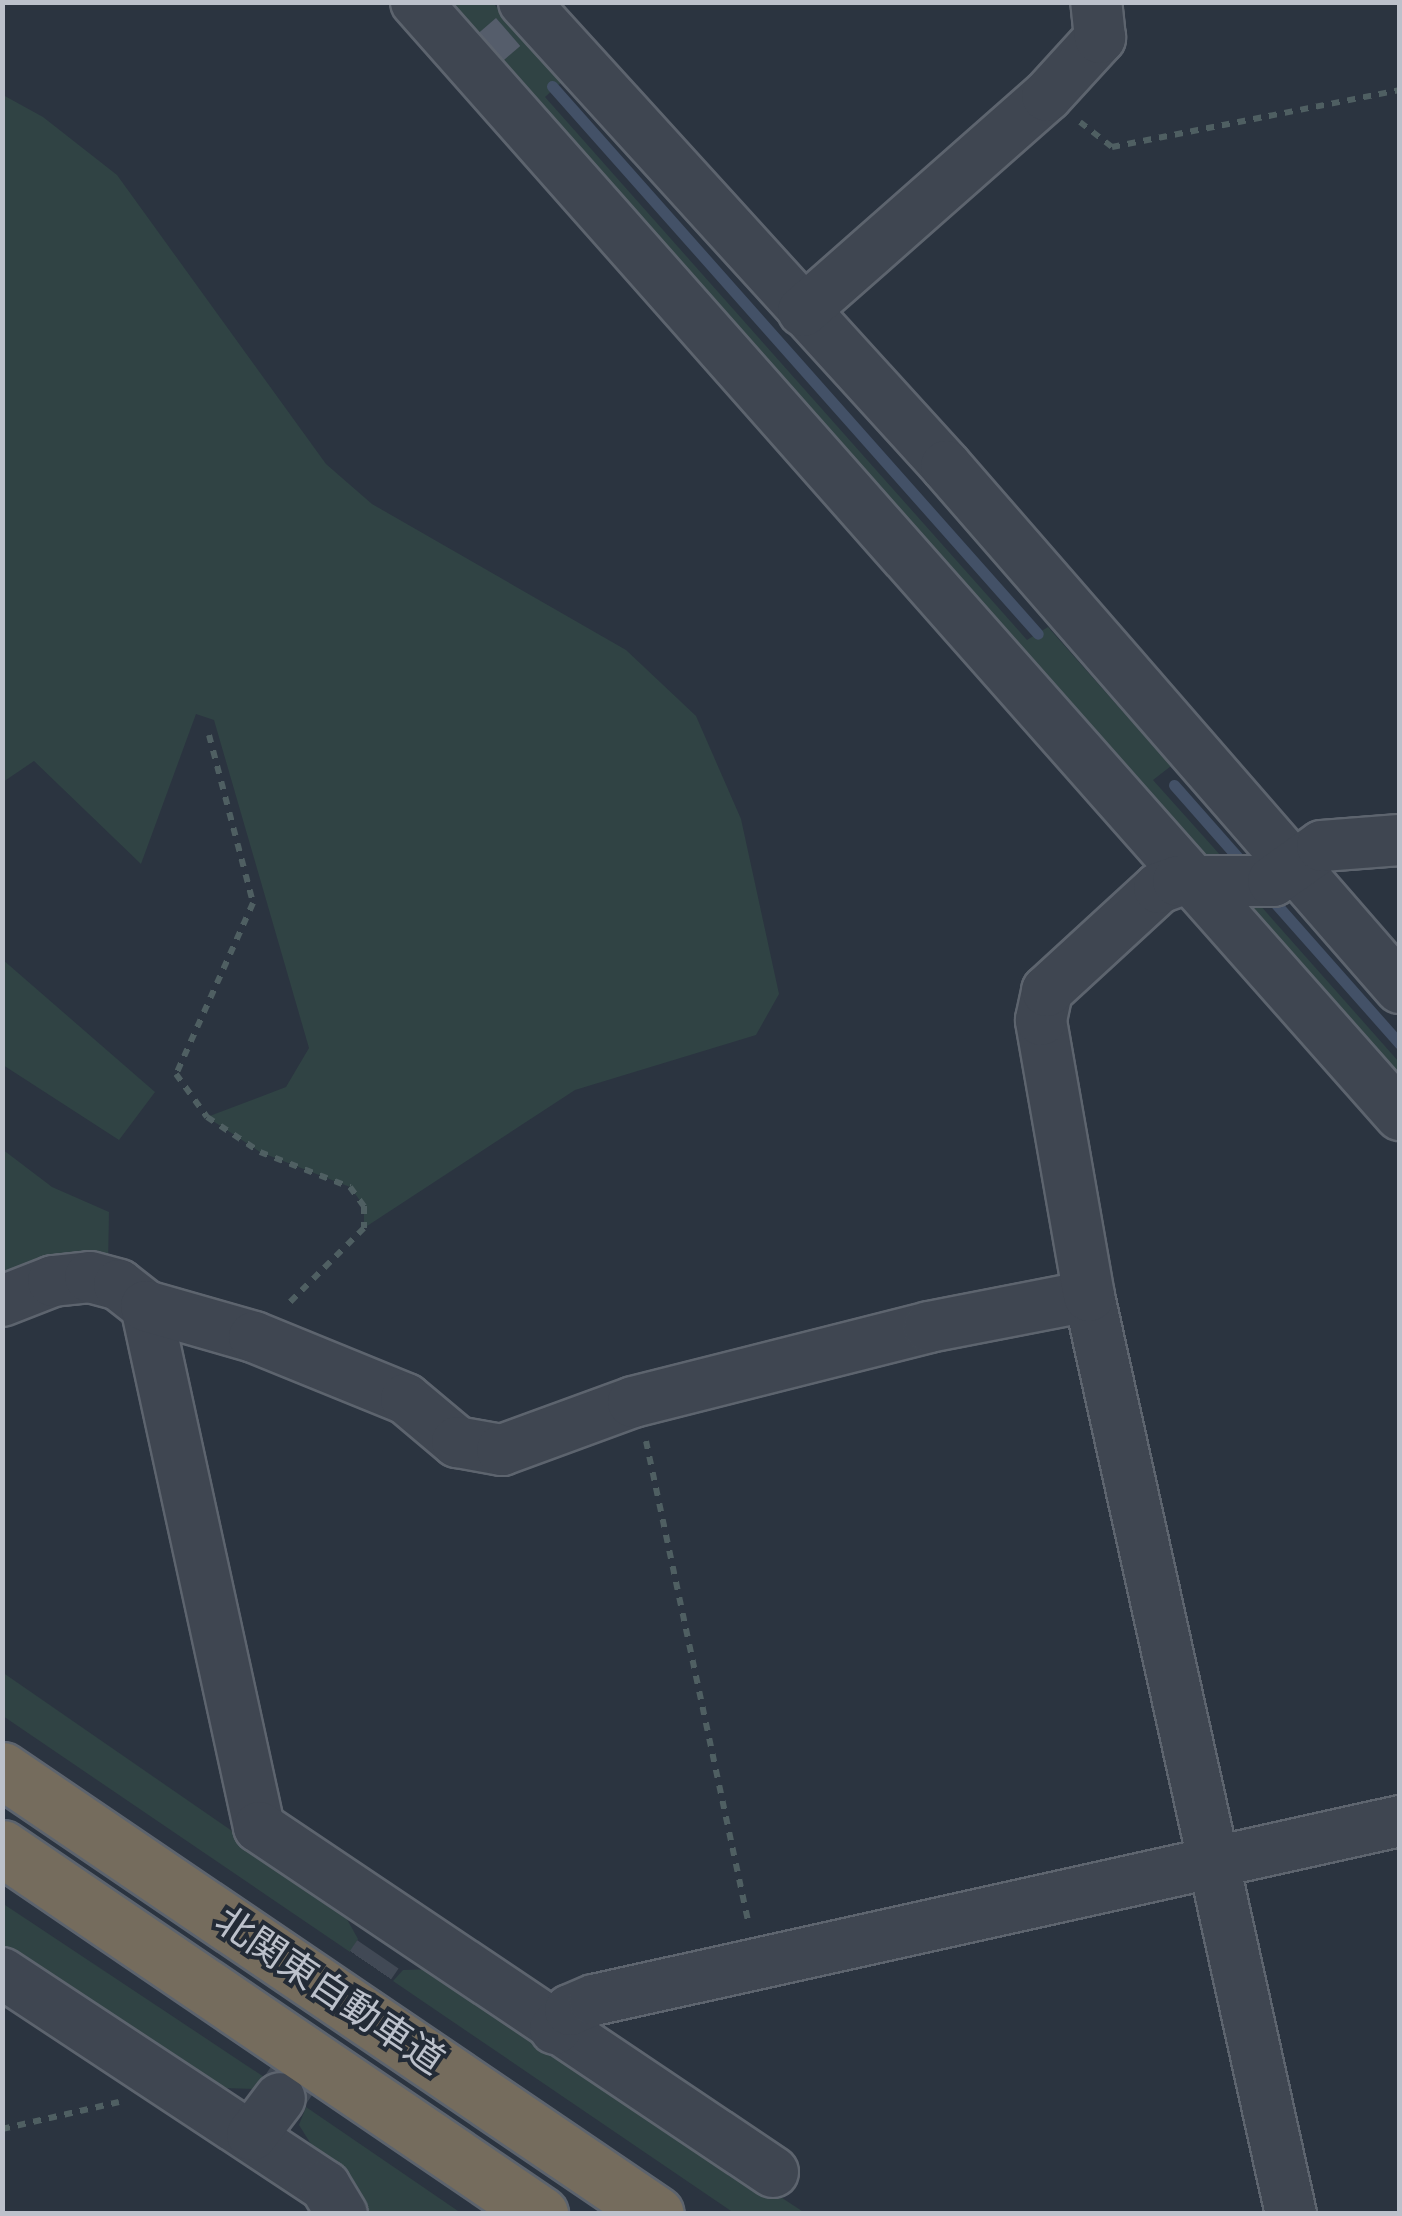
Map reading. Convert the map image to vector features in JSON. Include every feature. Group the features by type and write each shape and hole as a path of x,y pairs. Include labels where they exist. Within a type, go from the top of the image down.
{"highway":[{"name":"北関東自動車道","path":"2,1770 656,2214"},
{"name":"北関東自動車道","path":"2,1848 540,2214"}],"street":[{"path":"416,2 1400,1115"},
{"path":"524,2 946,466 1289,866 1400,988"},
{"path":"803,311 1048,96 1100,38 1096,2"},
{"path":"1290,2214 1218,1863 1089,1296 1041,1020 1048,991 1159,888 1193,882 1273,882 1289,866 1322,846 1400,840"},
{"path":"2,1300 52,1281 90,1277 119,1285 146,1306 254,1337 406,1400 457,1442 479,1449 502,1450 642,1400 929,1328 1089,1296"},
{"path":"146,1306 259,1827 388,1940 555,2029 773,2172"},
{"path":"555,2029 570,2010 594,2000 1400,1821"},
{"path":"2,1974 153,2071 266,2116 333,2200"}],"path":[{"path":"1048,96 1112,147 1400,90"},
{"path":"209,735 252,903 176,1074 207,1117 260,1152 350,1187 364,1206 364,1228 254,1337"},
{"path":"642,1400 757,1964"},
{"path":"2,2129 122,2102 153,2071"}],"shaded area":[{"path":"432,3 493,3 563,81 545,97 1027,640 1048,627 1171,766 1153,780 1230,866 1209,866"},
{"path":"3,95 43,117 117,175 326,464 372,504 626,650 696,716 741,819 779,994 756,1035 575,1090 364,1228 364,1206 350,1187 260,1152 207,1117 286,1087 309,1048 214,720 196,714 141,864 34,761 3,782"},
{"path":"1247,904 1259,904 1399,1062 1399,1101 1245,926"},
{"path":"2,959 155,1092 119,1140 3,1065"},
{"path":"2,1149 52,1187 109,1212 108,1266 3,1282"},
{"path":"2,1672 339,1905 358,1939 350,1952 3,1716"},
{"path":"2,1903 264,2077 254,2089 224,2088 3,1945"},
{"path":"435,1969 805,2213 734,2213 393,1981 403,1970"},
{"path":"306,2107 461,2213 354,2213 299,2125"}],"building":[{"path":"496,18 520,46 499,64 475,36"}],"waterway":[{"path":"552,86 1038,634"},
{"path":"1174,785 1242,862"},
{"path":"1276,904 1400,1044"}],"tunnel":[{"path":"286,2089 378,1954"}]}
